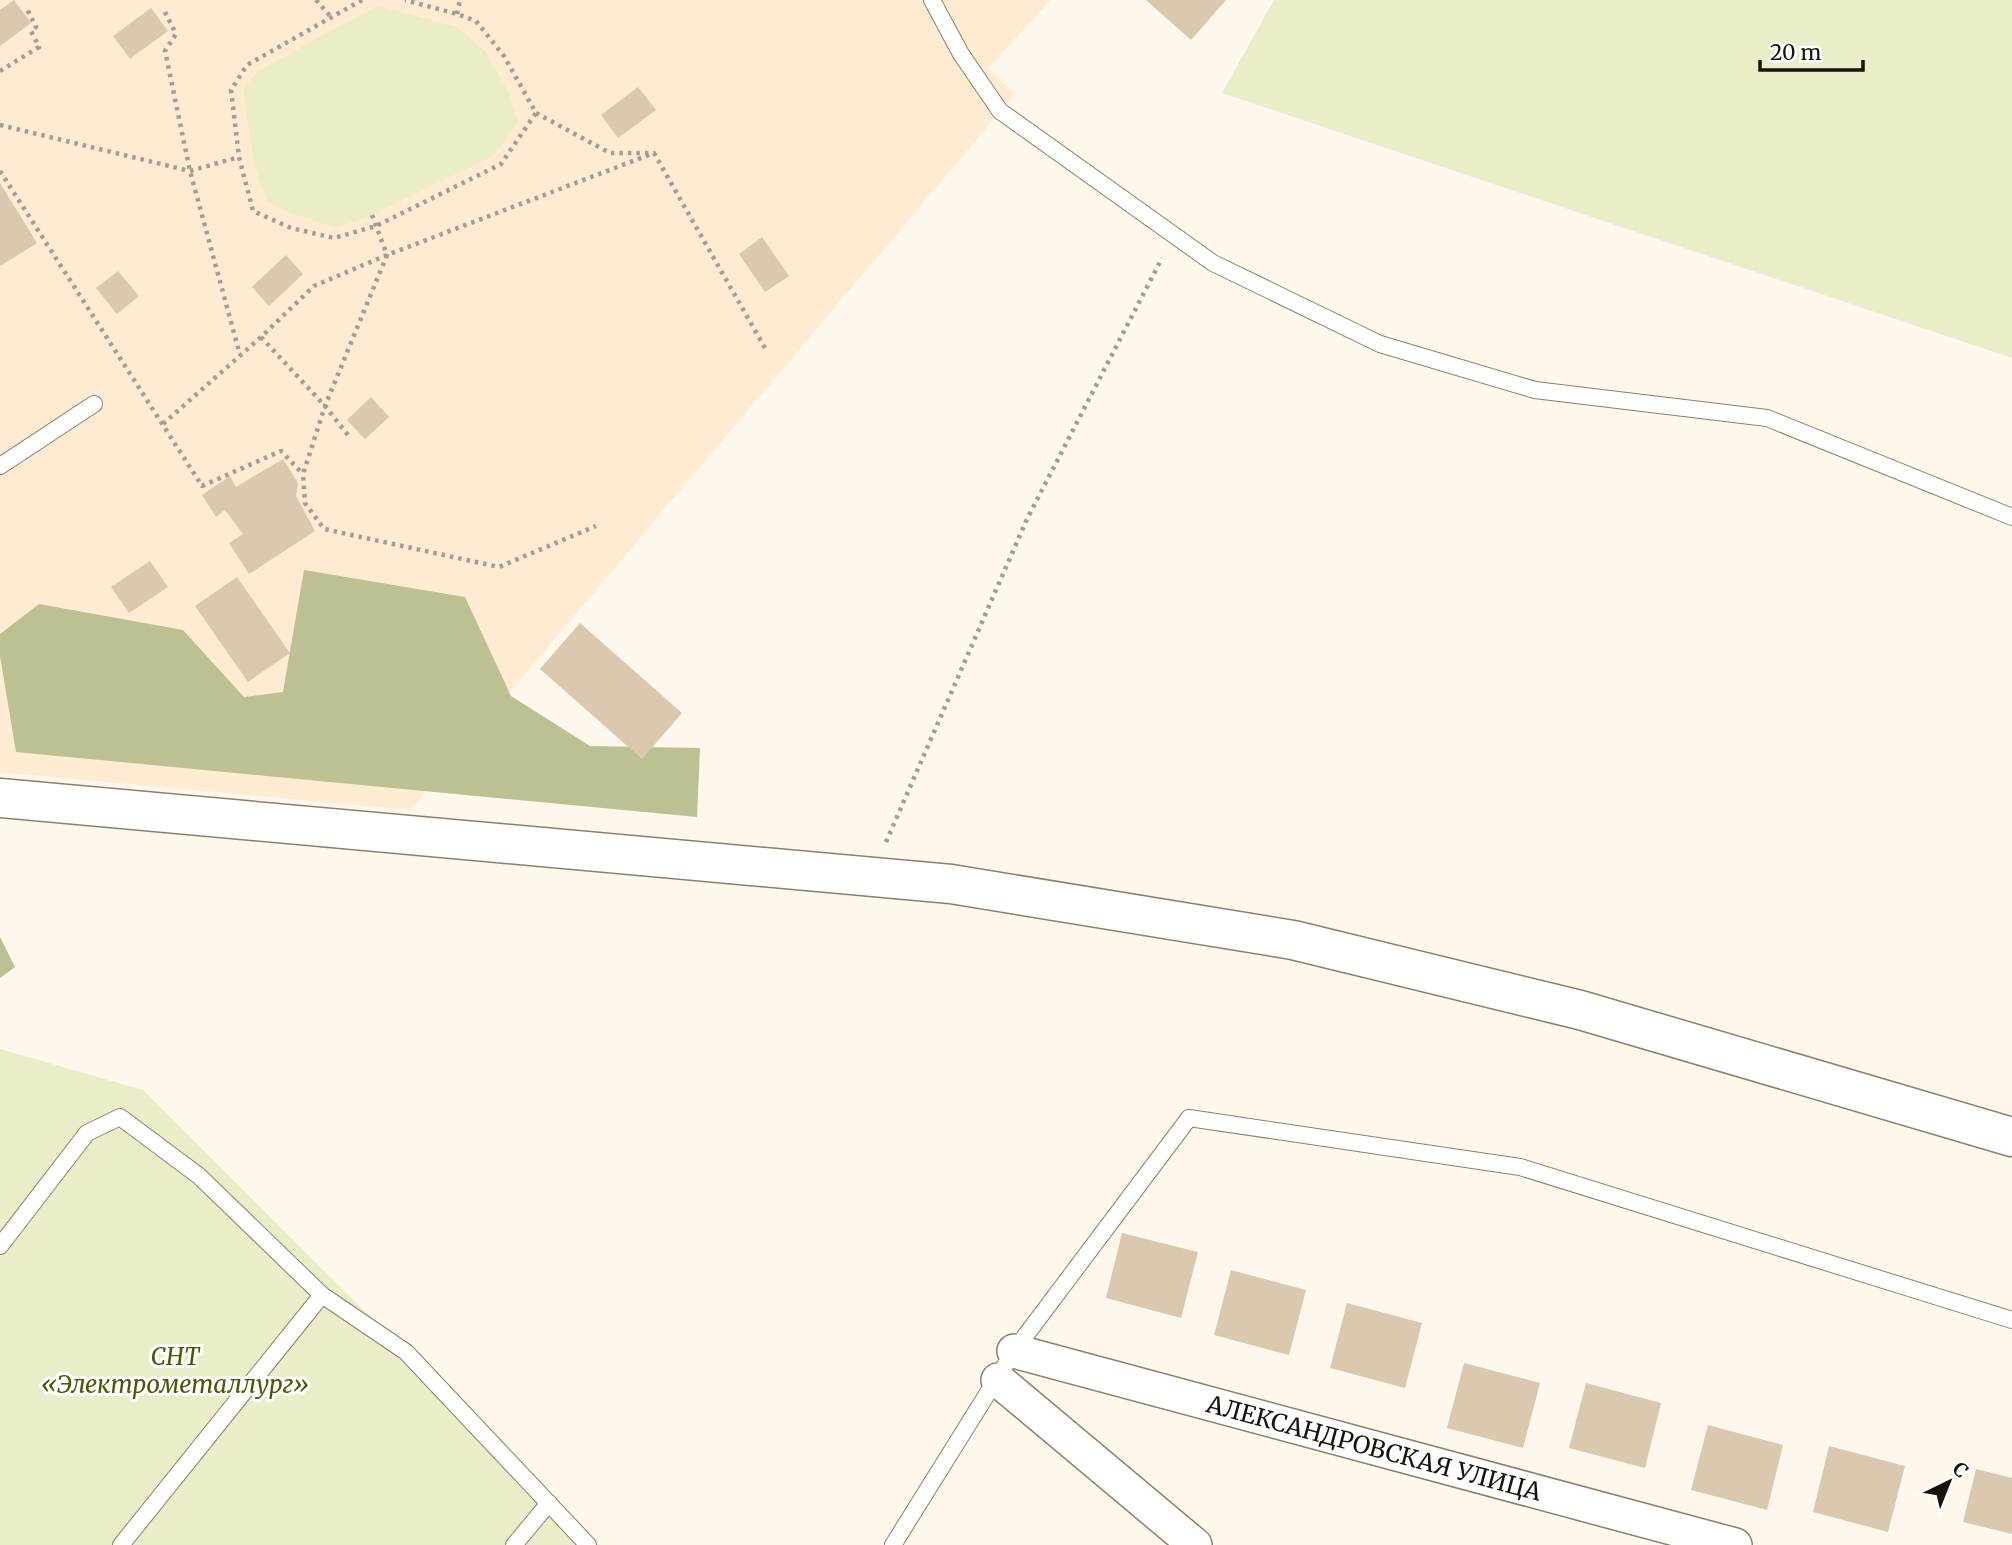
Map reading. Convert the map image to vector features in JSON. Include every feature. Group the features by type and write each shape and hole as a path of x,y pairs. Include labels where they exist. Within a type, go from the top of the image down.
{"street":[{"path":"0,798 951,884 1293,940 1580,1010 2012,1137"},
{"name":"АЛЕКСАНДРОВСКАЯ УЛИЦА","path":"1014,1352 1735,1545"},
{"path":"998,1380 1195,1545"}],"lane":[{"path":"932,0 961,54 1000,111 1213,263 1380,344 1535,390 1767,418 2012,517"},
{"path":"0,466 94,404"},
{"path":"0,1246 87,1133 120,1117 199,1176 322,1295 406,1352 588,1545"},
{"path":"893,1545 1014,1352 1189,1118 1520,1167 2012,1320"},
{"path":"121,1545 322,1295"},
{"path":"514,1545 548,1503"}],"path":[{"path":"316,0 331,17"},
{"path":"362,0 247,65 231,90 239,157 253,211 291,228 334,238 376,226 501,164 536,113"},
{"path":"405,0 476,21 504,56 536,113 610,153 654,153"},
{"path":"457,14 460,0"},
{"path":"0,71 39,47 31,31 36,27 26,8"},
{"path":"165,12 176,34 165,51 190,171 240,355"},
{"path":"0,125 190,171 239,157"},
{"path":"163,424 314,286 387,255 654,153"},
{"path":"654,153 765,348"},
{"path":"0,171 202,486 281,451 303,474"},
{"path":"372,215 387,255 325,406 303,474 305,503 324,529 499,567 596,526"},
{"path":"871,876 1027,519 1174,236"},
{"path":"261,337 348,435"}],"shaded area":[{"path":"0,0 1050,0 988,69 1015,94 410,810 0,772"}],"green space":[{"path":"1274,0 2012,0 2012,358 1222,93"},
{"path":"377,6 457,27 485,51 510,95 518,122 493,156 372,215 336,228 288,212 266,200 254,165 243,89 258,71"},
{"path":"304,570 465,597 511,696 590,746 700,748 697,817 16,752 0,656 0,634 39,604 183,630 244,697 283,692"},
{"path":"0,937 15,967 0,978"},
{"name":"СНТ «Электрометаллург»","path":"0,1049 143,1090 599,1545 0,1545"}],"building":[{"path":"14,0 31,23 0,46 0,10"},
{"path":"1146,0 1226,0 1191,40"},
{"path":"151,8 168,31 130,59 113,36"},
{"path":"638,87 656,110 618,138 601,115"},
{"path":"0,183 37,243 0,266"},
{"path":"762,237 789,276 765,292 739,254"},
{"path":"286,255 303,274 269,306 252,287"},
{"path":"118,271 139,296 117,314 96,288"},
{"path":"371,397 389,417 365,439 347,420"},
{"path":"283,459 298,483 296,496 315,531 249,574 229,543 243,534 225,510 216,517 202,495 230,476 236,487"},
{"path":"150,561 168,587 129,613 111,587"},
{"path":"237,577 290,653 248,682 195,606"},
{"path":"580,623 682,713 642,759 540,669"},
{"path":"1122,1233 1198,1252 1181,1318 1106,1298"},
{"path":"1231,1270 1306,1290 1289,1355 1214,1335"},
{"path":"1347,1303 1422,1323 1405,1388 1330,1368"},
{"path":"1464,1363 1540,1383 1523,1448 1447,1428"},
{"path":"1586,1383 1661,1403 1645,1468 1569,1448"},
{"path":"1708,1425 1783,1445 1767,1510 1691,1490"},
{"path":"1829,1446 1905,1466 1888,1532 1813,1512"},
{"path":"1976,1469 2012,1478 2012,1534 1963,1522"}]}
